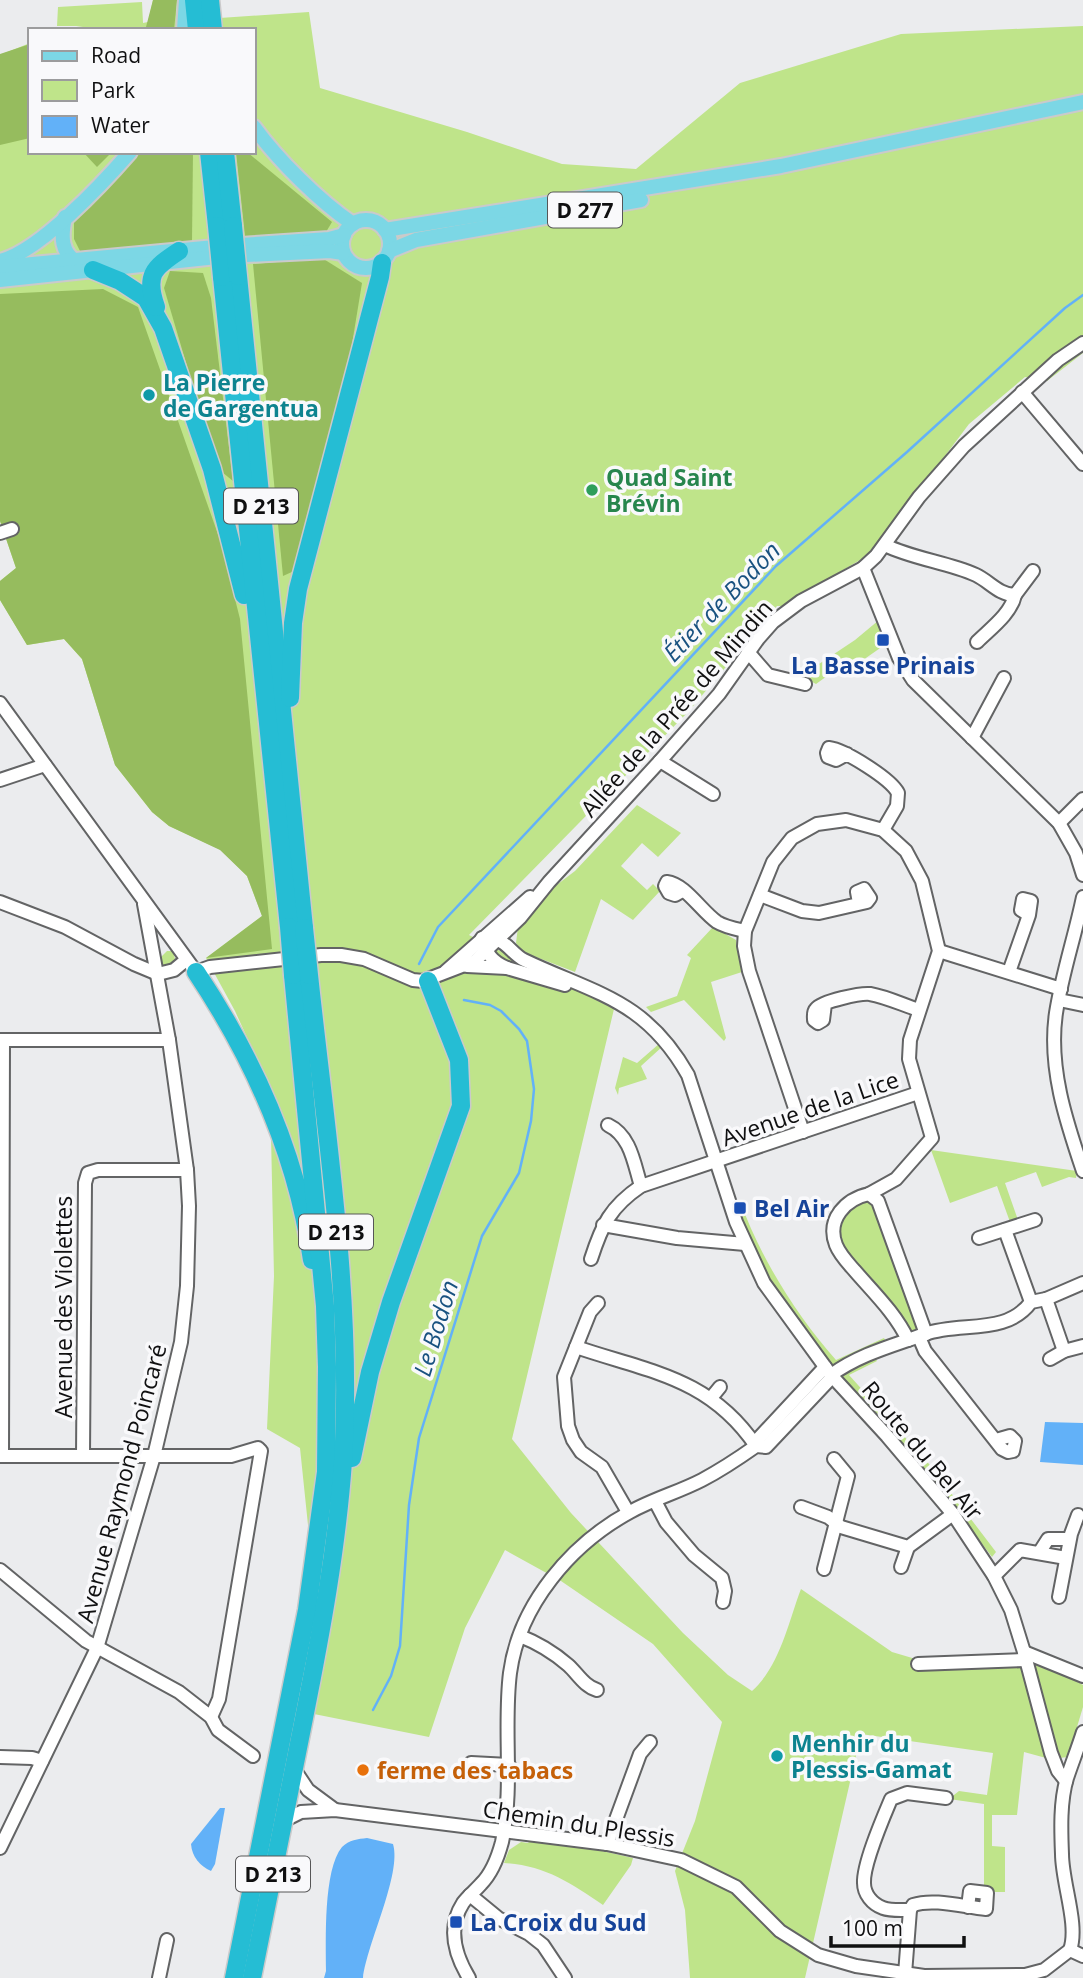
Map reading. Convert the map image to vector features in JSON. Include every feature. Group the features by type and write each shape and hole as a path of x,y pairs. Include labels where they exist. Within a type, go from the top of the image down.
{"highway":[{"path":"194,0 197,28"},
{"path":"210,0 212,28"},
{"name":"D 213","path":"209,154 225,226"},
{"name":"D 213","path":"225,154 225,226 260,654 342,1309 344,1397 340,1491 325,1604 252,1978"},
{"path":"179,251 159,264 151,277 152,296 216,482 248,609 251,639 260,654"},
{"path":"285,736 289,724 293,623 298,589 385,257"},
{"path":"93,270 127,284 146,298 163,328"},
{"name":"D 213","path":"230,277 285,736 296,928"},
{"path":"191,966 223,1013 271,1109 303,1216 316,1289 325,1306"},
{"name":"D 213","path":"234,1978 299,1657 320,1529 327,1440 325,1306 301,975"},
{"path":"340,1491 348,1478 370,1372 391,1302 461,1106 459,1060 428,981"}],"main road":[{"path":"184,28 186,0"},
{"path":"216,0 220,28"},
{"name":"D 277","path":"385,257 416,240 657,197 781,166 1083,102"},
{"path":"0,267 329,239 348,230 359,221 374,221 389,236 385,257 375,267 360,268 347,259 343,253 348,230 339,215 281,159 256,129"},
{"path":"0,261 12,258 32,245 65,217 128,154"},
{"name":"D 277","path":"385,230 781,166"},
{"path":"65,217 61,238 65,250 75,261 93,270"},
{"path":"0,280 226,256 330,251 343,253"}],"street":[{"name":"Allée de la Prée de Mindin","path":"549,882 719,694 773,622 785,612 863,568 885,545 919,497 964,446 1058,360 1083,343"},
{"path":"1022,392 1083,464"},
{"path":"885,545 965,571 984,579 1007,595 1015,595"},
{"path":"863,568 899,658 912,680 1059,823 1069,837 1082,870"},
{"path":"977,642 1006,613 1015,595 1033,571"},
{"path":"748,652 768,675 805,684"},
{"path":"972,738 1004,678"},
{"name":"Avenue Raymond Poincaré","path":"0,703 4,716 45,765 191,966"},
{"path":"847,754 889,782 898,793 897,806 883,830"},
{"path":"660,761 713,794"},
{"path":"0,780 45,765"},
{"path":"1059,823 1083,799"},
{"path":"803,1132 749,971 744,946 745,931 773,862 792,838 817,824 846,820 883,830 906,851 919,873 939,951 910,1040 909,1059 932,1138 896,1179 890,1190 884,1214"},
{"path":"445,972 549,882"},
{"path":"466,967 499,940 549,882"},
{"path":"682,891 718,922 745,931"},
{"path":"760,895 802,911 819,913 859,903"},
{"path":"1083,897 1060,994 1055,1043 1061,1102 1083,1171"},
{"name":"Avenue Raymond Poincaré","path":"0,1848 97,1648 154,1456 181,1342 187,1286 187,1170 159,974 153,957 143,900"},
{"path":"0,902 65,927 134,964 159,974 191,966 210,967 321,955 364,959 413,980 428,981 445,972 466,967 507,968"},
{"path":"1009,972 1029,915"},
{"path":"482,938 499,940 515,956 590,989"},
{"path":"482,938 486,952 494,963 567,985 590,989"},
{"path":"153,957 165,948 176,947"},
{"path":"939,951 1009,972 1083,1005"},
{"name":"Route du Bel Air","path":"590,989 638,1014 677,1055 688,1075 745,1244 764,1283 829,1373 953,1514 994,1576 1011,1610 1056,1764 1066,1781"},
{"path":"824,1004 858,994 868,994 919,1010"},
{"path":"169,1040 1,1040 1,1456 231,1456 258,1448 261,1451 219,1699 212,1717"},
{"name":"Avenue de la Lice","path":"641,1186 918,1093"},
{"path":"592,1259 603,1225 616,1206 641,1186 625,1139 608,1125"},
{"name":"Avenue des Violettes","path":"83,1456 85,1183 88,1173 98,1170 187,1170"},
{"path":"896,1179 847,1203 837,1214 833,1231 836,1245 901,1324 918,1337"},
{"path":"870,1194 884,1214 918,1337 925,1351 996,1440"},
{"path":"979,1238 1035,1220"},
{"path":"603,1225 677,1238 745,1244"},
{"path":"1005,1230 1031,1302"},
{"path":"757,1446 758,1439 829,1373 865,1355 918,1337 1002,1323 1024,1311 1031,1302 1046,1299 1083,1283"},
{"path":"1046,1299 1064,1351"},
{"path":"598,1303 590,1311 564,1377 568,1426 581,1452 602,1466 628,1513"},
{"path":"1050,1359 1064,1351 1083,1346"},
{"path":"576,1347 674,1377 711,1398 744,1428 757,1446"},
{"path":"711,1398 720,1387"},
{"path":"469,1978 455,1950 454,1933 458,1912 491,1872 500,1850 509,1765 510,1671 520,1636 538,1598 568,1559 603,1529 628,1513 702,1480 757,1446"},
{"path":"824,1569 848,1476 834,1459"},
{"path":"655,1501 666,1522 694,1555 722,1578 725,1591 723,1602"},
{"path":"802,1507 828,1517 841,1527 908,1547"},
{"path":"901,1567 908,1547 953,1514"},
{"path":"1059,1597 1069,1539 1078,1515"},
{"path":"1039,1553 1048,1539 1069,1539"},
{"path":"994,1576 1020,1550 1066,1558"},
{"path":"0,1570 86,1641 178,1692 212,1717 218,1730 253,1756"},
{"path":"520,1636 551,1651 588,1687 597,1690"},
{"path":"918,1664 1025,1656 1083,1676"},
{"path":"1083,1732 1066,1781 1062,1857 1065,1890 1074,1932 1070,1950 1083,1956"},
{"path":"607,1844 640,1754 650,1742"},
{"path":"0,1757 43,1761"},
{"path":"471,1763 509,1765"},
{"path":"1056,1764 1072,1765"},
{"path":"294,1769 308,1790 335,1810"},
{"path":"910,1910 884,1909 876,1905 864,1886 866,1869 891,1799 907,1793 946,1798"},
{"name":"Chemin du Plessis","path":"283,1821 301,1812 335,1810 607,1844 681,1860 736,1887 780,1931 818,1955 901,1975 966,1978 1046,1974 1070,1950"},
{"path":"470,1895 498,1918 529,1934 543,1945 565,1978"},
{"path":"901,1975 910,1910 913,1905 920,1903 968,1907"},
{"path":"159,1978 167,1940"}],"green space":[{"path":"153,0 177,0 176,21 309,12 320,88 562,164 636,169 740,83 901,34 1083,26 1083,353 1047,381 1025,377 969,424 872,553 782,606 777,606 688,712 469,935 614,1009 512,1439 571,1513 683,1633 728,1675 752,1691 762,1681 776,1657 801,1589 892,1652 919,1660 1017,1655 1046,1758 1024,1752 1017,1815 992,1815 992,1846 1005,1847 1005,1892 992,1892 992,1888 984,1887 984,1804 949,1799 959,1791 987,1795 993,1753 861,1734 805,1978 690,1978 685,1910 675,1871 695,1821 722,1722 653,1644 561,1581 505,1550 465,1628 429,1737 279,1707 311,1554 300,1448 267,1429 274,1276 270,1088 235,1011 206,958 262,916 247,876 221,850 169,826 152,812 115,765 82,659 64,639 27,645 0,600 0,581 16,568 0,521 0,55 28,44 28,154 256,154 256,28 69,28 83,26 57,26 58,7 142,2 143,23 148,22"},
{"path":"153,0 177,0 174,28 141,28 146,27"},
{"path":"28,45 28,138 0,145 0,54"},
{"path":"85,154 110,154 97,167"},
{"path":"134,154 193,154 192,241 81,253 74,239 74,220"},
{"path":"236,154 249,154 332,222 326,232 245,236"},
{"path":"322,258 362,283 351,350 294,571 283,576 253,264"},
{"path":"170,271 203,273 211,298 233,481 217,468 164,288"},
{"path":"103,289 138,307 221,543 240,619 272,949 206,958 262,916 247,876 220,850 169,826 152,812 115,765 82,659 64,639 27,645 0,600 0,581 16,568 0,521 0,294"},
{"path":"879,620 886,644 853,667 848,661 816,684 801,676 855,640"},
{"path":"637,805 681,833 658,857 642,843 621,866 647,890 653,884 660,891 633,920 601,899 575,972 523,952 516,943 518,927 554,887 575,871"},
{"path":"713,927 736,940 742,972 711,982 726,1038 724,1041 684,1000 651,1012 646,1007 677,996 691,958 687,955"},
{"path":"167,951 173,951 175,959 172,964 161,967 160,958"},
{"path":"660,1043 663,1046 641,1066 647,1079 619,1088 618,1095 615,1088 623,1057 637,1063"},
{"path":"931,1150 1077,1171 1076,1178 1069,1177 1042,1187 1036,1172 1005,1183 1018,1220 1010,1222 997,1186 950,1203"},
{"path":"870,1198 919,1331 911,1332 841,1249 836,1235 846,1208"},
{"path":"740,1201 780,1285 836,1360 884,1338 886,1342 835,1370 799,1325 764,1271 748,1238 737,1202"},
{"path":"874,1355 877,1361 849,1375 929,1464 996,1552 992,1557 926,1470 842,1377 842,1374"},
{"path":"1032,1657 1083,1685 1083,1707 1068,1757 1059,1758"},
{"path":"521,1842 589,1848 633,1858 603,1905 544,1871 504,1863 509,1850"}],"water":[{"path":"1045,1422 1083,1423 1083,1465 1040,1462"},
{"path":"220,1808 225,1808 215,1864 211,1871 197,1860 191,1844"},
{"path":"367,1838 393,1844 394,1857 389,1890 363,1978 324,1978 331,1872 342,1847 351,1841"}],"waterway":[{"name":"Étier de Bodon","path":"419,964 438,927 776,566 907,452 1065,308 1083,295"},
{"name":"Le Bodon","path":"373,1710 391,1676 400,1646 409,1505 419,1438 482,1236 519,1173 531,1121 534,1089 527,1041 501,1011 490,1005 464,1000"}],"place":[{"name":"La Pierre de Gargentua","path":"149,395"},
{"name":"Quad Saint Brévin","path":"592,490"},
{"name":"La Basse Prinais","path":"883,640"},
{"name":"Bel Air","path":"740,1208"},
{"name":"Menhir du Plessis-Gamat","path":"777,1756"},
{"name":"ferme des tabacs","path":"363,1770"},
{"name":"La Croix du Sud","path":"456,1922"}]}
